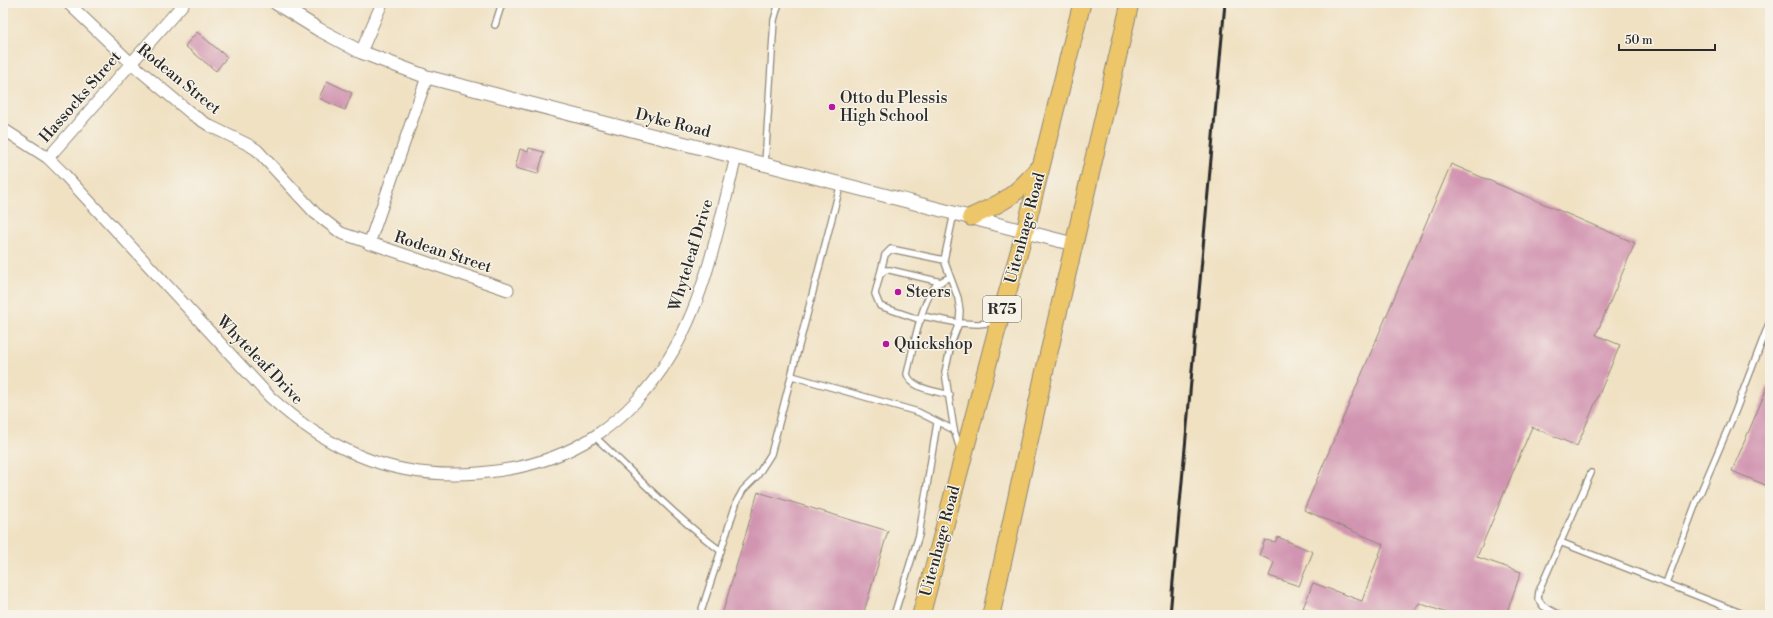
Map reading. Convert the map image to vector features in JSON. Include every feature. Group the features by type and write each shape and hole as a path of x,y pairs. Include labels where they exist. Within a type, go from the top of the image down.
{"main road":[{"name":"Uitenhage Road","path":"921,615 999,322 1026,231 1082,3"},
{"path":"991,615 1074,244 1130,3"},
{"path":"971,217 1006,201 1019,191 1042,163"}],"street":[{"name":"Rodean Street","path":"68,3 131,63 204,123 257,150 327,224 341,233 369,244 508,290"},
{"name":"Hassocks Street","path":"48,158 184,3"},
{"name":"Dyke Road","path":"276,3 313,26 361,52 427,76 1074,244"},
{"path":"361,52 382,3"},
{"name":"Rodean Street","path":"369,244 427,76"},
{"name":"Whyteleaf Drive","path":"3,128 48,158 270,397 289,415 338,446 362,457 396,467 431,473 465,474 496,471 524,465 563,452 594,436 638,399 661,370 681,337 698,299 736,157"}],"lane":[{"path":"495,24 502,3"},
{"path":"765,164 774,20 779,3"},
{"path":"700,615 737,501 744,490 757,476 771,454 841,183"},
{"path":"954,212 944,260 958,298 960,311 959,323 952,342 946,372 954,430 963,457"},
{"path":"944,260 891,249 885,255 875,294 880,306 921,318 978,324 999,322"},
{"path":"880,275 883,272 890,270 941,282"},
{"path":"950,277 937,285 929,297 921,318 907,374 912,383 927,389 950,395"},
{"path":"1666,583 1696,503 1735,412 1770,321"},
{"path":"792,376 918,412 937,423 954,430"},
{"path":"894,615 919,535 937,423"},
{"path":"594,436 700,536 721,551"},
{"path":"1559,615 1542,606 1538,599 1560,542 1591,473"},
{"path":"1560,542 1746,615"}],"building":[{"path":"197,32 227,57 216,71 185,46"},
{"path":"327,81 352,93 345,110 319,98"},
{"path":"529,148 544,152 538,174 515,168 520,149 528,152"},
{"path":"1451,164 1635,243 1596,335 1620,345 1577,446 1532,427 1477,557 1521,572 1506,615 1452,615 1419,603 1412,615 1321,615 1303,608 1313,583 1362,601 1383,544 1304,510"},
{"path":"1770,381 1770,487 1732,471"},
{"path":"758,492 888,531 863,615 722,615"},
{"path":"1278,537 1313,552 1299,586 1269,576 1274,562 1259,555 1265,540 1275,542"}],"railway":[{"path":"1170,615 1225,3"}],"place":[{"name":"Otto du Plessis High School","path":"832,107"},
{"name":"Steers","path":"898,292"},
{"name":"Quickshop","path":"886,344"}]}
